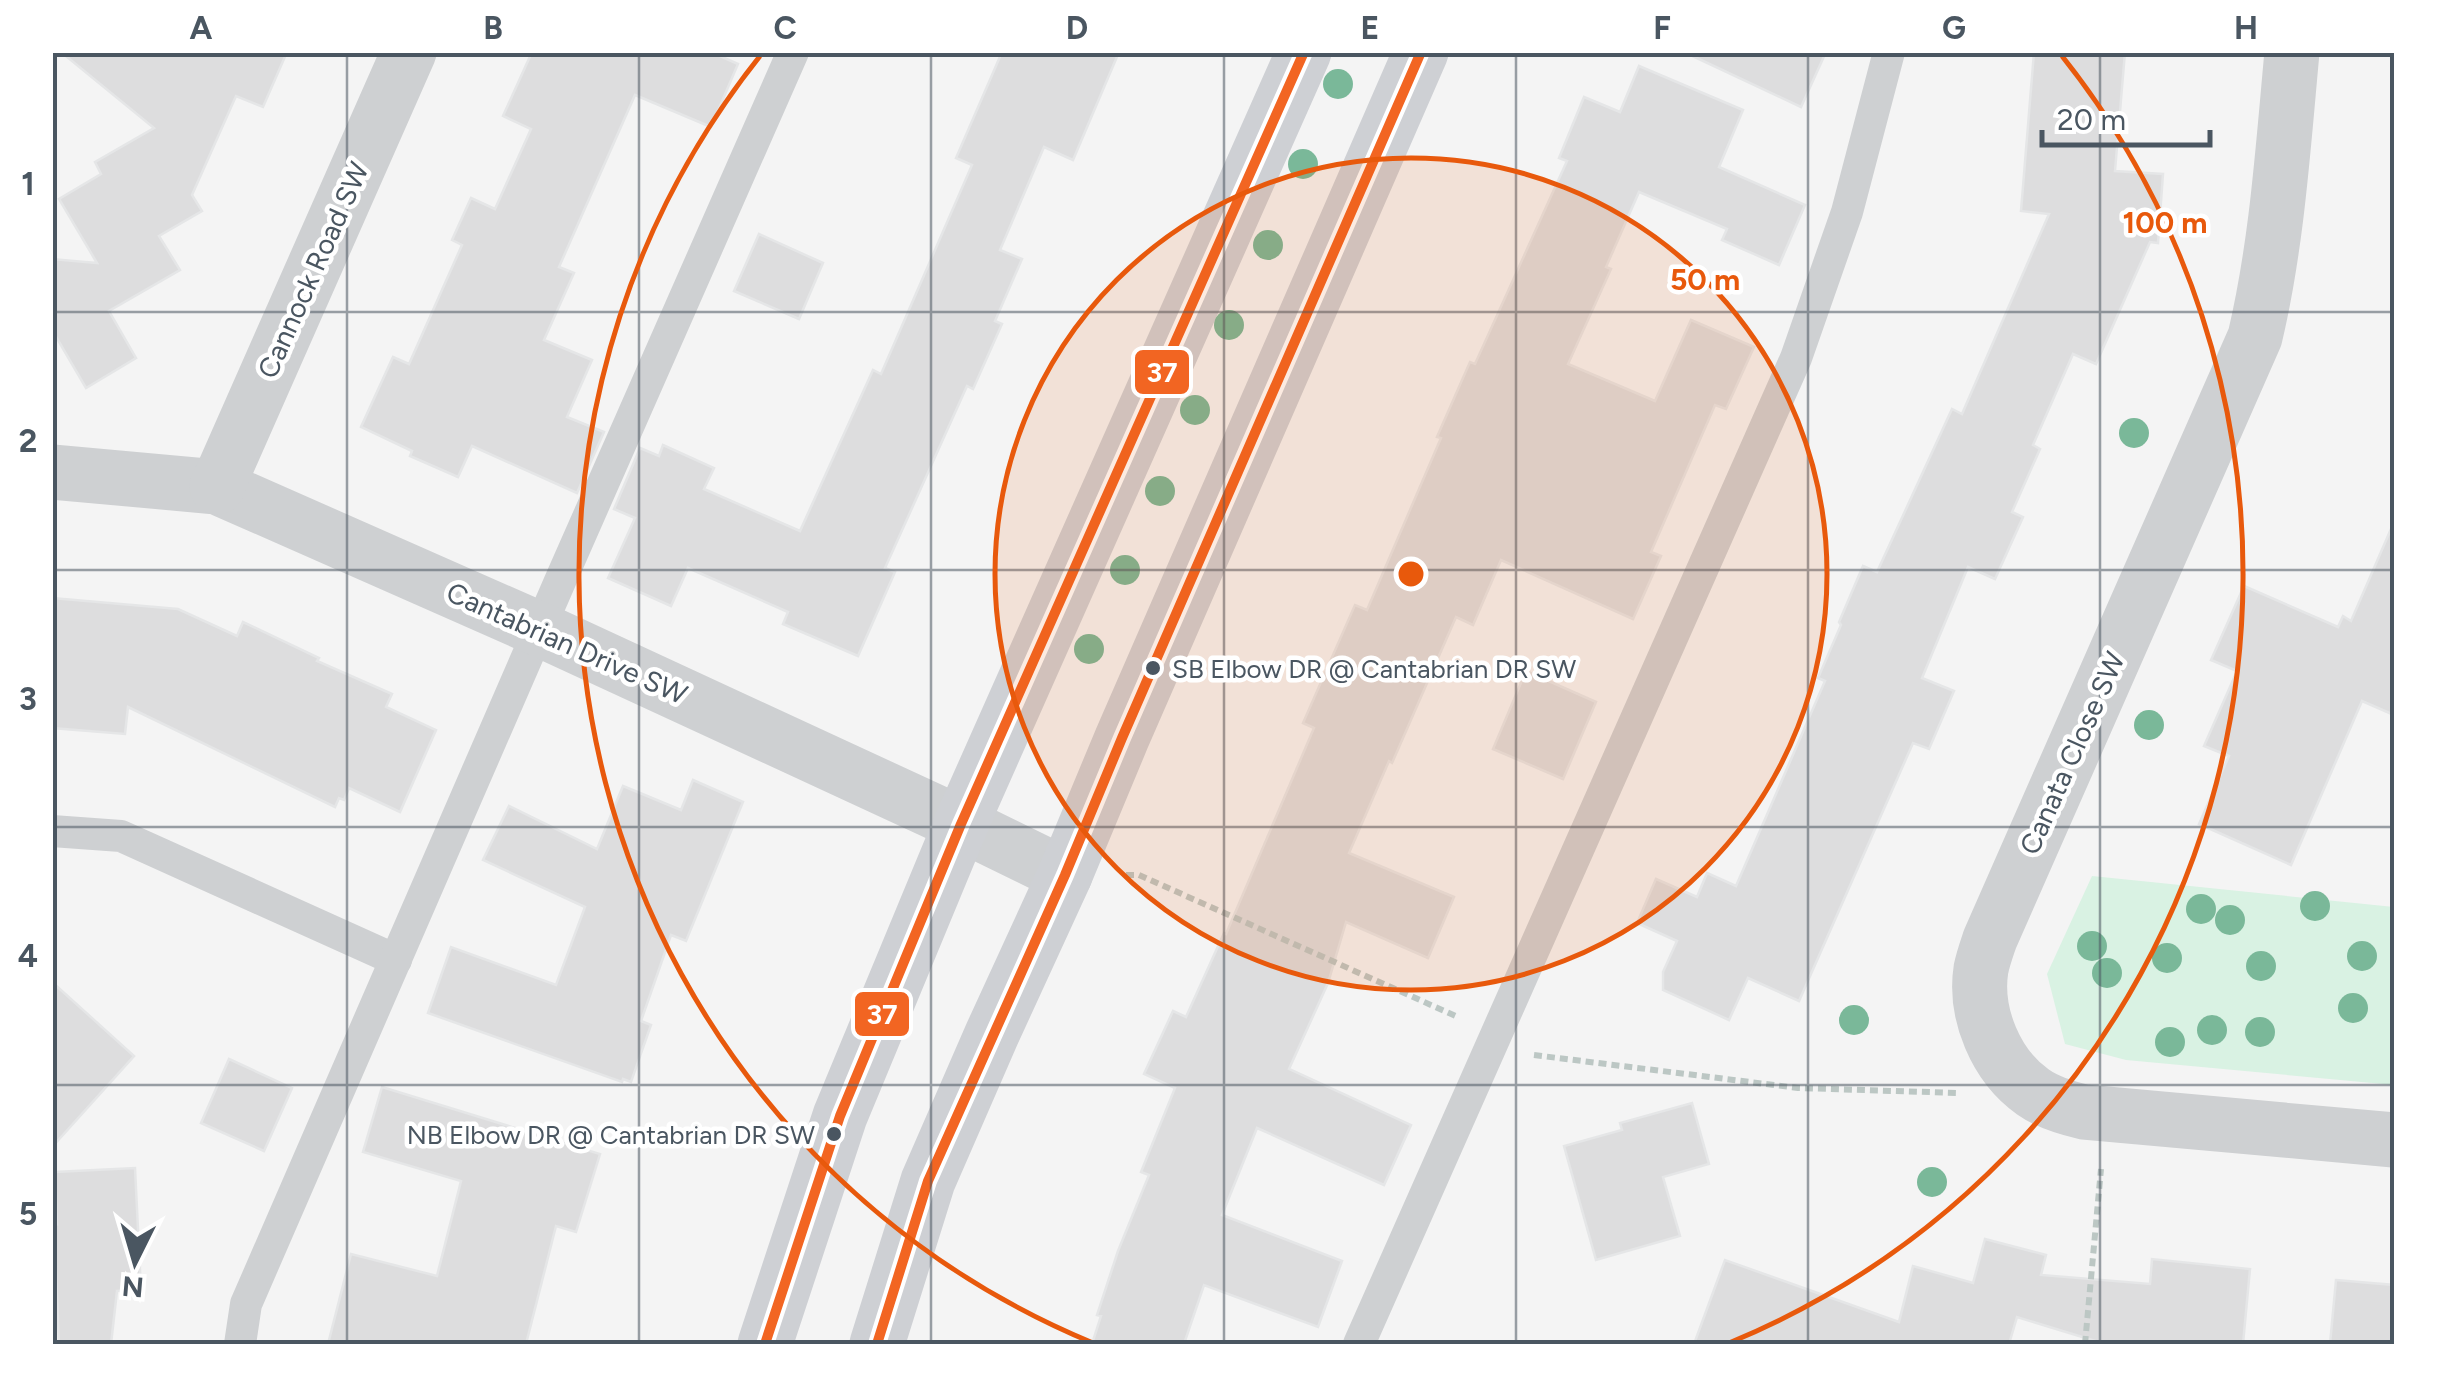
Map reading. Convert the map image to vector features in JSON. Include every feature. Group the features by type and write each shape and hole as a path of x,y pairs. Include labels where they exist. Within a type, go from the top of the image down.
{"street":[{"name":"Cannock Road SW","path":"217,487 409,52"},
{"path":"765,1344 840,1116 960,824 1304,52"},
{"path":"877,1344 928,1181 1065,875 1421,52"},
{"name":"Canata Close SW","path":"2292,52 2275,224 2255,338 1990,938 1982,968 1982,1011 1993,1045 2017,1079 2036,1095 2071,1109 2394,1140"},
{"name":"Cantabrian Drive SW","path":"52,472 217,487 539,628 1065,875"}],"lane":[{"path":"240,1344 246,1304 793,52"},
{"path":"1359,1344 1796,358 1847,212 1889,52"},
{"path":"52,831 121,836 396,960"}],"path":[{"path":"1124,875 1139,875 1497,1035 1514,1053 1798,1088 2036,1095"},
{"path":"2085,1344 2106,1113"}],"green space":[{"path":"2092,876 2394,907 2394,1085 2126,1060 2065,1044 2047,974"}],"building":[{"path":"61,52 287,52 263,107 236,96 192,195 202,211 159,236 180,270 109,311 136,358 86,388 52,330 52,259 97,263 59,199 101,174 95,162 154,128"},
{"path":"532,52 711,52 738,64 711,127 635,95 559,267 574,273 544,340 592,360 567,417 604,432 577,493 472,446 458,477 410,456 412,451 361,427 393,357 409,364 462,245 452,240 471,198 495,209 531,129 503,116"},
{"path":"1002,52 1119,52 1073,160 1044,147 1000,250 1022,259 995,321 1002,324 973,389 967,386 885,568 895,572 858,656 783,624 788,612 688,568 671,606 608,578 635,518 614,509 640,448 659,456 663,445 714,468 704,489 800,531 873,370 881,374 972,165 956,158"},
{"path":"1684,52 1826,52 1801,107"},
{"path":"2034,52 2125,52 2115,171 2163,174 2158,243 2150,242 2096,364 2073,354 2033,445 2040,449 2012,512 2023,517 1995,579 1968,567 1922,678 1954,691 1929,749 1913,743 1799,1001 1748,978 1729,1020 1663,990 1663,972 1677,941 1637,923 1656,879 1697,897 1707,873 1736,886 1825,681 1818,678 1863,566 1877,572 1952,409 1962,414 2049,214 2021,211"},
{"path":"1639,66 1743,110 1719,167 1805,205 1779,265 1722,240 1727,229 1639,192 1606,267 1611,269 1568,364 1655,401 1691,320 1754,347 1726,409 1715,405 1651,552 1661,556 1633,619 1501,560 1473,625 1456,617 1392,763 1389,761 1349,853 1454,897 1428,958 1346,922 1328,983 1289,1069 1411,1125 1384,1185 1257,1128 1222,1215 1342,1261 1318,1327 1204,1285 1184,1344 1092,1344 1118,1251 1149,1175 1141,1172 1175,1088 1144,1074 1173,1011 1186,1017 1226,934 1314,728 1303,723 1355,605 1367,610 1470,362 1475,364 1567,161 1559,158 1584,97 1620,112"},
{"path":"759,234 823,263 799,319 734,291"},
{"path":"2394,522 2394,715 2362,701 2291,865 2199,824 2229,756 2204,746 2237,671 2211,660 2244,586 2338,627 2343,616 2351,621"},
{"path":"52,598 178,609 237,636 243,622 392,694 386,707 436,730 400,812 349,788 344,800 339,798 335,807 128,707 125,734 52,728"},
{"path":"1526,671 1596,702 1563,779 1493,749"},
{"path":"693,780 743,802 686,941 671,935 641,1021 651,1025 631,1082 428,1013 451,947 556,985 585,907 483,860 509,806 597,849 623,786 681,810"},
{"path":"52,982 134,1056 52,1147"},
{"path":"229,1059 292,1088 264,1151 201,1123"},
{"path":"382,1087 600,1154 576,1232 556,1226 526,1344 328,1344 351,1254 437,1276 461,1181 363,1152"},
{"path":"1692,1103 1709,1164 1663,1177 1680,1236 1596,1260 1564,1146 1622,1130 1620,1123"},
{"path":"135,1168 141,1290 117,1291 111,1344 59,1344 55,1172"},
{"path":"1985,1239 2046,1255 2041,1275 2150,1284 2152,1259 2250,1269 2243,1344 2105,1344 2017,1317 2009,1344 1694,1344 1725,1260 1899,1322 1913,1266 1973,1283"},
{"path":"2336,1280 2394,1285 2394,1344 2330,1344"}],"transit line":[{"name":"37","path":"765,1344 840,1116 961,824 1304,52"},
{"name":"37","path":"877,1344 928,1181 1065,875 1421,52"}],"place":[{"name":"SB Elbow DR @ Cantabrian DR SW","path":"1153,668"},
{"name":"NB Elbow DR @ Cantabrian DR SW","path":"834,1134"}]}
